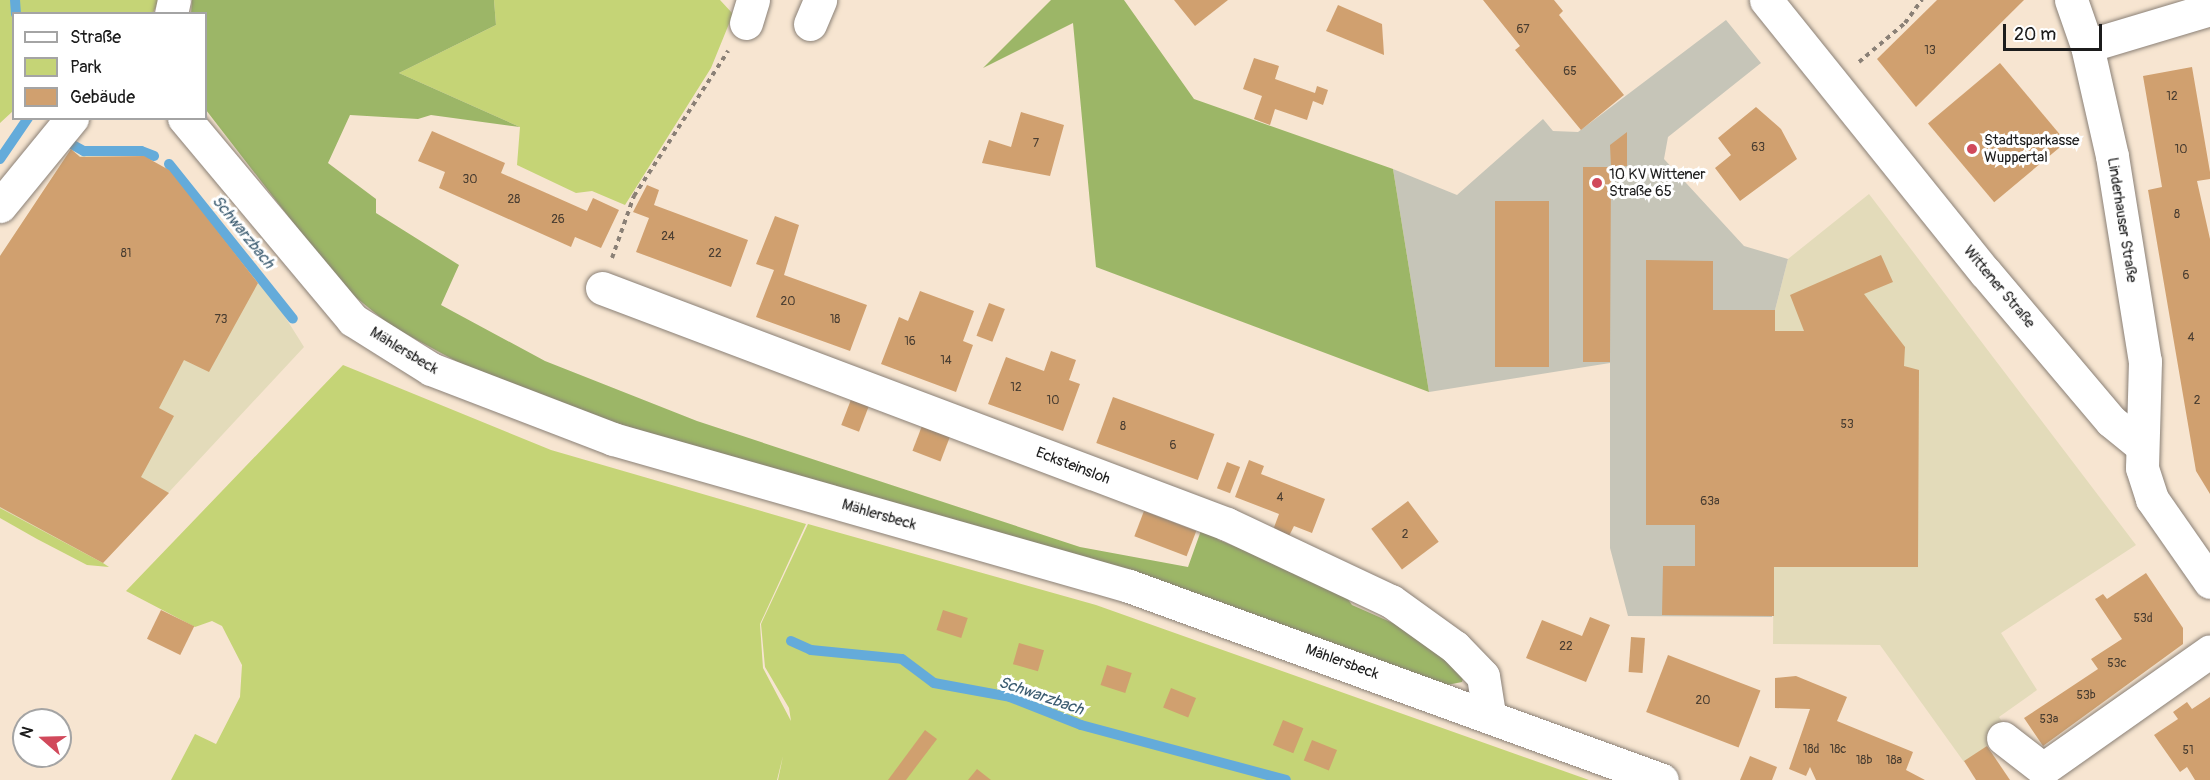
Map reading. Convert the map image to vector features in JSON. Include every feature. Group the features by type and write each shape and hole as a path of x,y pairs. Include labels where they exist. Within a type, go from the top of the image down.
{"street":[{"name":"Wittener Straße","path":"1766,0 2104,412 2139,444"},
{"name":"Linderhauser Straße","path":"2071,0 2087,46 2112,156 2145,361 2139,444"},
{"path":"2087,46 2210,9"},
{"path":"3,195 70,120"},
{"name":"Mählersbeck","path":"186,120 354,320 431,369 613,439 1129,586 1489,715 1662,780"},
{"name":"Ecksteinsloh","path":"602,288 1227,524 1391,601 1455,646 1483,676 1489,715"},
{"path":"2139,444 2152,499 2210,582"},
{"path":"2003,738 2043,769 2210,651"}],"path":[{"path":"1834,84 1905,23 1922,0"},
{"path":"602,288 634,196 750,11"}],"shaded area":[{"path":"1726,20 1761,63 1668,137 1664,159 1744,246 1788,259 1775,310 1772,617 1628,616 1610,548 1610,363 1429,392 1393,169 1457,195 1543,119 1553,131 1578,132"},
{"path":"71,150 80,156 144,157 277,304 304,347 103,563 0,508 0,256"},
{"path":"1869,194 2136,545 2001,633 2037,690 1999,717 2009,732 1964,762 1880,645 1773,644 1775,310 1788,259"}],"green space":[{"path":"0,0 159,0 153,12 12,12 12,112 0,123"},
{"path":"192,0 494,0 496,25 399,73 520,127 431,115 418,119 350,115 328,163 376,199 376,213 459,265 441,305 545,361 697,421 1080,547 1188,567 1203,525 1219,540 1340,588 1352,605 1395,624 1465,672 1462,682 1447,685 506,388 391,326 342,286 207,111 207,12 191,12"},
{"path":"494,0 720,0 733,14 711,68 625,205 592,191 576,193 517,165 520,127 399,73 496,25"},
{"path":"1051,0 1124,0 1194,99 1393,169 1429,392 1096,267 1073,23 983,68"},
{"path":"343,365 551,450 806,524 760,624 763,668 791,721 789,708 765,667 761,624 808,524 1096,605 1589,780 778,780 783,756 777,780 171,780 195,734 216,744 240,697 242,665 222,626 212,621 195,627 126,591"},
{"path":"0,508 109,567 87,565 37,539 0,518"}],"building":[{"path":"1174,0 1228,0 1195,26"},
{"path":"1483,0 1554,0 1563,11 1559,15 1624,95 1581,130 1515,50 1520,46"},
{"path":"1937,0 2024,0 1916,107 1877,59"},
{"path":"1338,5 1382,24 1384,55 1326,31"},
{"path":"1254,58 1279,66 1275,79 1315,93 1317,86 1328,90 1323,105 1313,101 1307,120 1275,109 1270,125 1254,119 1262,96 1243,89"},
{"path":"2000,63 2066,142 1994,202 1928,123"},
{"path":"2192,67 2210,172 2210,179 2197,181 2210,239 2210,494 2196,471 2148,190 2162,187 2143,76"},
{"path":"1756,107 1781,129 1797,159 1740,201 1715,168 1731,155 1718,138"},
{"path":"1021,112 1064,125 1050,176 982,163 989,140 1011,147"},
{"path":"432,131 505,163 501,173 587,211 593,198 619,210 601,248 575,237 571,247 439,188 445,172 418,161"},
{"path":"1627,132 1627,166 1611,167 1610,145"},
{"path":"71,149 80,157 144,156 169,170 258,283 209,372 184,360 159,408 174,416 141,477 169,493 103,563 0,507 0,256"},
{"path":"1583,167 1611,167 1610,362 1583,362"},
{"path":"647,185 659,190 654,205 748,240 731,287 636,252 649,218 633,212"},
{"path":"1495,201 1549,201 1549,367 1495,367"},
{"path":"775,216 799,225 784,275 867,305 850,351 756,317 774,270 756,264"},
{"path":"1881,255 1893,282 1864,294 1905,347 1904,366 1919,370 1918,567 1774,567 1774,616 1662,615 1663,566 1695,566 1695,525 1646,525 1646,260 1713,261 1713,310 1775,310 1775,331 1804,331 1790,295"},
{"path":"920,291 974,311 963,341 973,345 956,392 881,364 899,317 908,321"},
{"path":"989,303 1005,309 992,342 976,336"},
{"path":"1051,351 1076,360 1069,380 1080,384 1063,431 988,404 1006,357 1044,371"},
{"path":"852,397 870,404 859,432 841,425"},
{"path":"1113,397 1214,434 1198,480 1096,443"},
{"path":"925,418 953,429 940,461 912,451"},
{"path":"1249,460 1264,466 1261,474 1325,499 1312,533 1294,526 1289,536 1273,530 1279,514 1235,497"},
{"path":"1227,462 1240,467 1230,493 1217,488"},
{"path":"1408,501 1439,542 1402,569 1371,529"},
{"path":"1144,511 1196,531 1187,556 1134,536"},
{"path":"2146,573 2183,628 2183,644 2043,746 2024,718 2098,669 2091,659 2122,639 2095,599 2103,594 2107,599"},
{"path":"161,610 194,626 180,655 147,639"},
{"path":"943,610 968,618 961,638 937,630"},
{"path":"1590,617 1610,625 1586,682 1526,658 1542,620 1582,636"},
{"path":"1631,637 1645,638 1643,673 1629,672"},
{"path":"1019,643 1044,650 1038,671 1013,664"},
{"path":"1668,655 1760,690 1739,747 1646,712"},
{"path":"1107,665 1132,673 1125,693 1101,685"},
{"path":"1796,676 1847,697 1837,721 1913,752 1906,770 1925,780 1816,780 1810,767 1806,776 1789,769 1810,709 1775,708 1775,678"},
{"path":"1171,688 1196,698 1188,718 1163,707"},
{"path":"2210,697 2210,780 2195,780 2187,767 2180,772 2154,735 2178,719 2173,712 2187,702 2192,709"},
{"path":"1283,720 1303,728 1293,753 1273,745"},
{"path":"925,730 937,739 906,780 888,780"},
{"path":"1312,740 1337,750 1329,771 1304,760"},
{"path":"1987,746 2010,780 1976,780 1964,761"},
{"path":"1750,756 1777,767 1772,780 1740,780"},
{"path":"977,769 991,780 968,780"}],"waterway":[{"path":"15,0 16,12"},
{"name":"Schwarzbach","path":"0,159 27,120"},
{"name":"Schwarzbach","path":"73,145 84,151 141,151 154,156"},
{"name":"Schwarzbach","path":"169,164 293,319"},
{"name":"Schwarzbach","path":"791,641 811,650 902,659 934,683 1010,697 1081,725 1286,780"}],"place":[{"name":"Stadtsparkasse Wuppertal","path":"1972,149"},
{"name":"10 KV Wittener Straße 65","path":"1597,183"}]}
